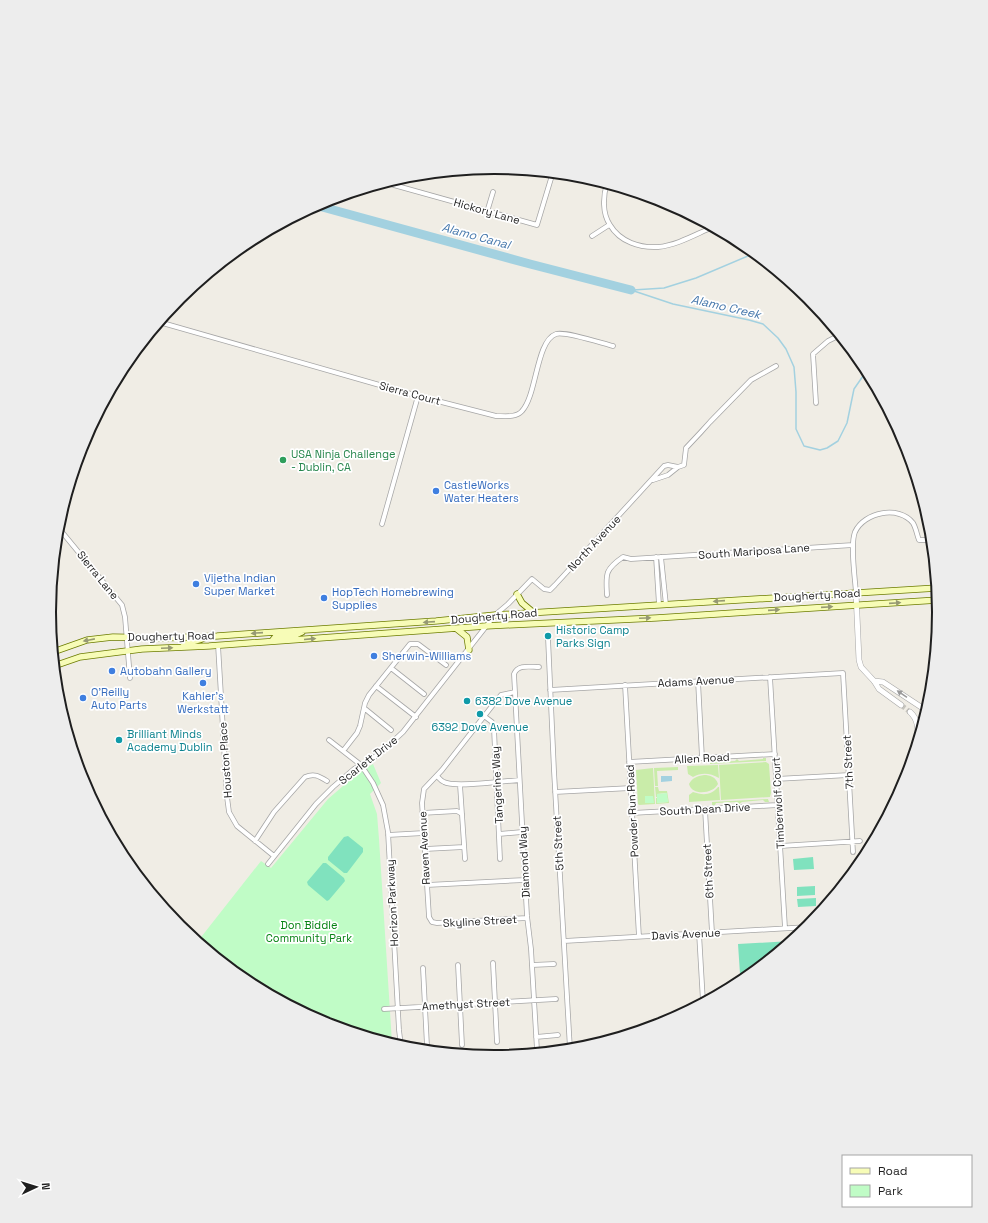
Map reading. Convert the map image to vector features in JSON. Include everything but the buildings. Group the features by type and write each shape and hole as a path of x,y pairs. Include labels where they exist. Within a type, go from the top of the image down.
{"main road":[{"name":"Dougherty Road","path":"58,650 87,640 113,637 164,638 208,636 436,621 495,615 931,588"},
{"path":"517,594 522,603 534,613"},
{"name":"Dougherty Road","path":"59,664 80,657 128,650 486,626 656,618 932,600"},
{"path":"457,629 467,637 469,650"},
{"path":"272,641 276,636 295,635 306,630"},
{"path":"181,647 188,642 200,640 208,636"}],"street":[{"name":"Hickory Lane","path":"394,185 537,225 551,177"},
{"path":"605,188 604,201 609,225 625,240 638,246 658,247 674,243 708,229"},
{"path":"488,212 493,192"},
{"path":"592,236 609,225"},
{"name":"Sierra Court","path":"165,324 418,396 496,416 515,415 522,411 528,400 544,345 550,337 557,333 613,346"},
{"path":"816,403 813,354 835,338"},
{"path":"678,467 684,465 686,448 710,422 751,380 776,366"},
{"path":"382,524 418,396"},
{"name":"North Avenue","path":"532,579 544,589 550,590 664,466 668,464 678,467"},
{"name":"North Avenue","path":"652,480 668,475 678,467"},
{"path":"901,705 879,689 861,667 853,545 855,532 865,519 883,513 895,513 905,517 913,523 919,540 926,540"},
{"name":"Sierra Lane","path":"63,533 122,605 125,616 130,678"},
{"name":"South Mariposa Lane","path":"608,595 606,577 613,564 622,557 631,559 853,545"},
{"path":"656,557 659,606"},
{"path":"661,557 666,604"},
{"name":"Scarlett Drive","path":"268,864 316,804 333,787 354,769 388,746 403,732 495,615 532,579"},
{"name":"5th Street","path":"548,638 555,792 570,1043"},
{"path":"343,751 357,733 365,703 369,695 410,644 418,644 446,665"},
{"name":"Houston Place","path":"218,645 227,802 229,812 238,826 274,856"},
{"name":"Diamond Way","path":"537,1048 532,965 527,918 514,674 520,667 539,666"},
{"path":"391,668 424,694"},
{"name":"Adams Avenue","path":"550,690 843,673"},
{"name":"7th Street","path":"843,673 853,852"},
{"name":"Timberwolf Court","path":"770,677 785,928"},
{"path":"698,681 702,758"},
{"path":"874,681 883,682 921,708"},
{"name":"Powder Run Road","path":"625,685 639,937"},
{"path":"376,686 416,717"},
{"name":"Raven Avenue","path":"434,922 432,922 429,917 422,813 424,789 442,770 501,695 515,692"},
{"path":"364,708 391,730"},
{"path":"910,712 917,723"},
{"name":"Tangerine Way","path":"484,716 492,722 494,729 500,859"},
{"name":"Horizon Parkway","path":"329,740 361,765 373,783 384,805 388,835 400,1039"},
{"name":"Allen Road","path":"629,762 775,754"},
{"path":"255,841 274,812 305,777 313,774 327,781"},
{"path":"776,779 849,775"},
{"path":"436,776 444,782 460,785 519,780"},
{"path":"460,785 465,859"},
{"path":"555,792 631,788"},
{"name":"South Dean Drive","path":"632,813 778,805"},
{"name":"6th Street","path":"705,809 712,933"},
{"path":"422,813 457,811 462,814"},
{"path":"499,834 522,832"},
{"path":"388,835 424,833"},
{"path":"780,846 860,841"},
{"path":"425,849 464,847"},
{"path":"427,885 525,880"},
{"name":"Skyline Street","path":"434,922 527,918"},
{"name":"Davis Avenue","path":"564,941 797,927"},
{"path":"699,933 703,996"},
{"path":"493,963 497,1042"},
{"path":"532,965 554,964"},
{"path":"458,965 462,1045"},
{"path":"423,968 427,1044"},
{"name":"Amethyst Street","path":"384,1009 556,999"},
{"path":"536,1036 558,1035"}],"green space":[{"path":"766,758 766,761 710,764 710,761 735,761 737,759 739,761"},
{"path":"766,762 769,764 770,797 721,800 719,765"},
{"name":"Don Biddle Community Park","path":"373,764 381,783 370,794 377,814 392,1037 326,1016 275,991 227,959 201,937 261,861 271,868 328,799 358,773"},
{"path":"718,765 719,778 706,774 700,774 693,777 688,774 687,766"},
{"path":"678,767 678,770 657,771 658,786 655,786 654,768"},
{"path":"653,768 655,804 639,805 636,770"},
{"path":"704,775 712,777 718,784 712,790 707,792 698,792 691,788 689,784 692,780"},
{"path":"655,787 658,787 659,791 667,791 669,803 656,804 656,798 657,803 668,802 666,793 657,794 656,797"},
{"path":"718,787 720,800 689,802 689,795 693,792 706,794 712,792"},
{"path":"667,793 668,802 657,803 657,794"},
{"path":"645,796 653,796 654,803 645,803"},
{"path":"768,799 769,802 765,802 763,800 742,802 739,804 737,802 716,803 715,805 712,805 712,802"},
{"path":"348,836 363,848 363,852 347,873 344,873 328,860 328,857 344,837"},
{"path":"813,857 814,869 794,870 793,859"},
{"path":"323,863 326,863 344,878 345,881 327,901 308,885 307,882"},
{"path":"815,886 815,895 797,896 797,887"},
{"path":"816,898 816,906 798,907 797,899"},
{"path":"782,941 740,974 738,944"}],"water":[{"path":"661,776 672,776 672,781 661,782"}],"waterway":[{"name":"Alamo Canal","path":"325,208 631,290"},
{"path":"633,290 664,288 696,278 749,256"},
{"name":"Alamo Creek","path":"631,290 673,304 763,324 778,338 786,349 794,367 796,429 804,446 820,450 827,448 838,441 847,423 854,389 863,376"}],"tunnel":[{"path":"901,705 910,712"}],"place":[{"name":"USA Ninja Challenge - Dublin, CA","path":"283,460"},
{"name":"CastleWorks Water Heaters","path":"436,491"},
{"name":"Vijetha Indian Super Market","path":"196,584"},
{"name":"HopTech Homebrewing Supplies","path":"324,598"},
{"name":"Historic Camp Parks Sign","path":"548,636"},
{"name":"Sherwin-Williams","path":"374,656"},
{"name":"Autobahn Gallery","path":"112,671"},
{"name":"Kahler's Werkstatt","path":"203,683"},
{"name":"O'Reilly Auto Parts","path":"83,698"},
{"name":"6382 Dove Avenue","path":"467,701"},
{"name":"6392 Dove Avenue","path":"480,714"},
{"name":"Brilliant Minds Academy Dublin","path":"119,740"}]}
